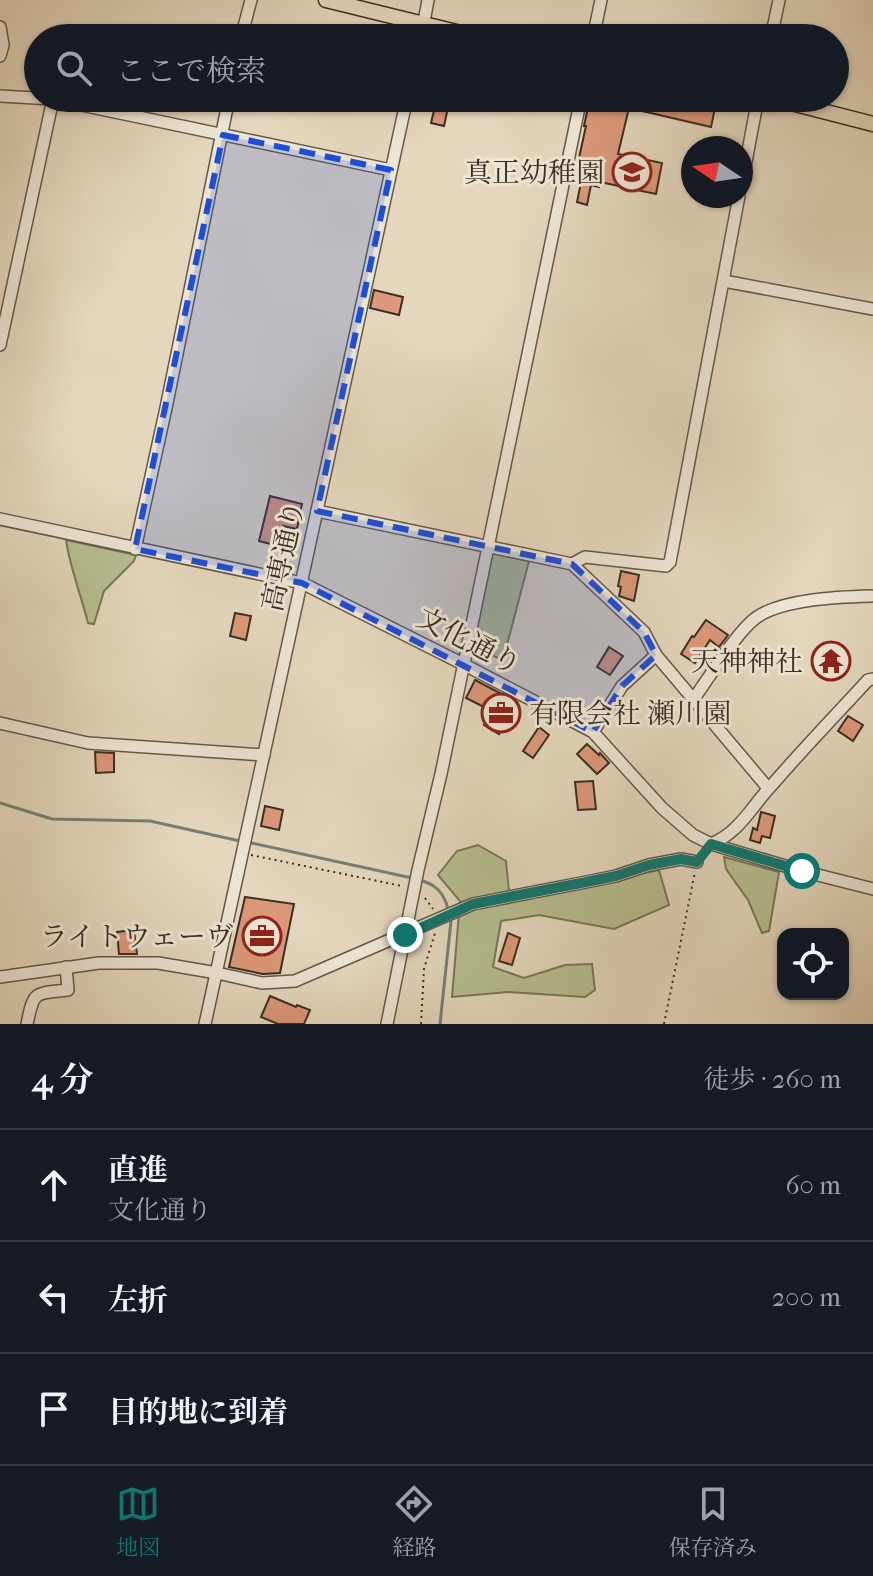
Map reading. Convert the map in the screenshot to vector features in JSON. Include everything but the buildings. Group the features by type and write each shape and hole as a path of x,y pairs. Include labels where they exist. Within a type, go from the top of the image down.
{"main road":[{"path":"326,0 400,24"},
{"path":"826,112 873,124"}],"street":[{"path":"244,24 251,0"},
{"path":"423,24 428,0"},
{"path":"596,24 601,0"},
{"path":"774,24 779,0"},
{"path":"0,27 3,45 0,56"},
{"path":"0,96 24,97"},
{"path":"0,345 5,298 50,112"},
{"path":"114,112 391,170"},
{"path":"135,549 227,112"},
{"name":"高専通り","path":"205,1024 404,112"},
{"path":"387,1024 578,112"},
{"path":"751,136 755,112"},
{"path":"572,564 585,557 666,566 670,562 737,208"},
{"path":"724,281 873,309"},
{"path":"317,511 572,564 644,632 656,655 768,788"},
{"name":"文化通り","path":"0,519 302,583 593,732 662,808 693,835 711,844 873,889"},
{"path":"693,700 755,618 775,607 825,599 872,599 873,581"},
{"path":"593,732 622,686 656,655"},
{"path":"711,844 726,838 740,824 768,788 868,680 873,679"},
{"path":"0,723 88,743 264,755"},
{"path":"0,977 99,963 158,963 262,983 295,981 473,904 616,876 681,859 697,862"},
{"path":"27,1024 32,999 38,994 68,990 66,967"}],"path":[{"path":"243,851 414,887 426,898 439,919 424,969 421,1024"},
{"path":"664,1024 697,862"}],"highlighted area":[{"path":"223,135 391,170 317,511 572,564 644,632 656,655 622,686 593,732 302,583 135,549"}],"green space":[{"path":"66,540 136,555 134,561 104,591 94,624 88,623"},
{"path":"492,553 529,561 503,660 471,647"},
{"path":"478,845 506,861 510,901 659,870 669,905 614,929 539,915 501,921 493,967 524,978 565,965 592,964 595,990 585,997 508,992 452,997 460,901 438,875 457,851"},
{"path":"724,857 779,872 769,931 762,933 748,900 726,869"}],"waterway":[{"path":"0,803 52,819 150,821 240,841"},
{"path":"247,842 412,878"},
{"path":"419,880 438,890 448,909"},
{"path":"440,1024 449,917"}],"place":[{"name":"真正幼稚園","path":"632,172"},
{"name":"天神神社","path":"831,661"},
{"name":"有限会社 瀬川園","path":"501,713"},
{"name":"ライトウェーヴ","path":"262,936"}],"route":[{"path":"405,935 473,904 616,876 681,859 697,862 711,844 802,871"}]}
